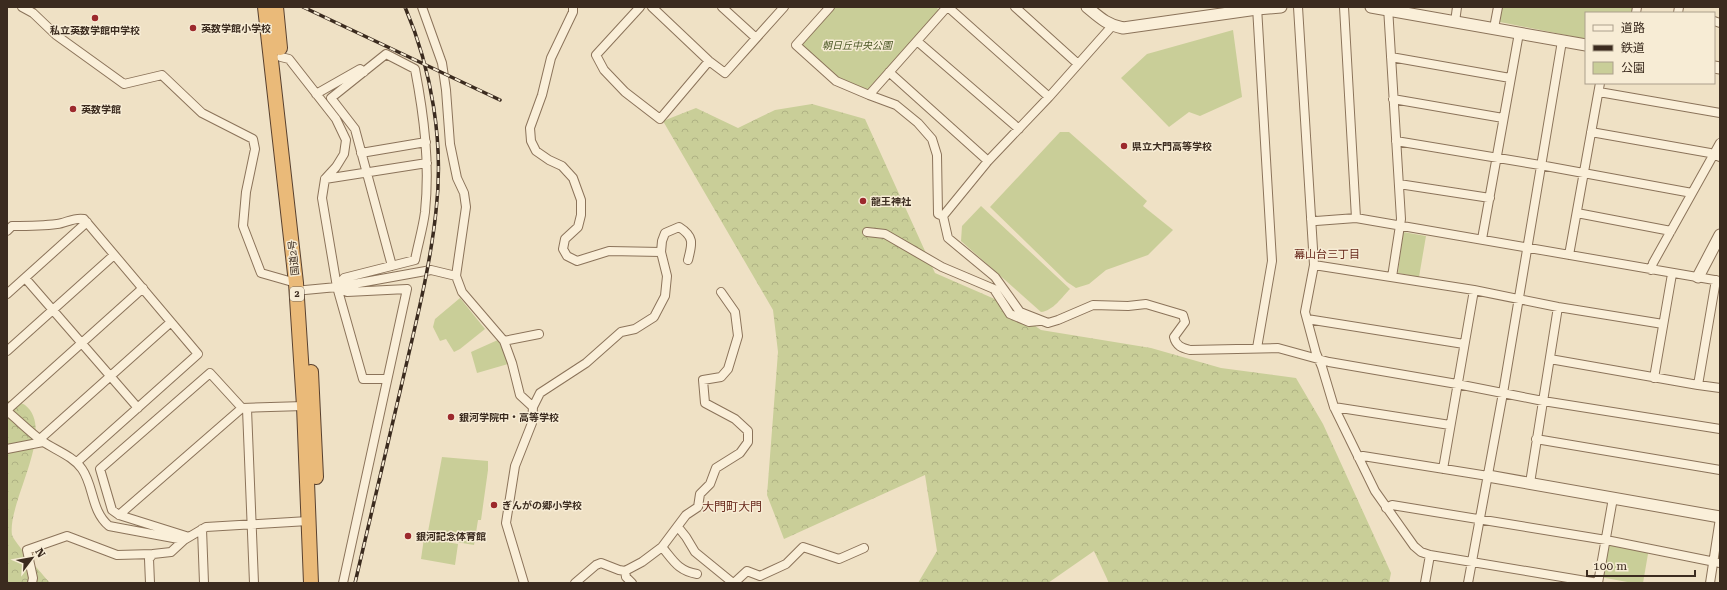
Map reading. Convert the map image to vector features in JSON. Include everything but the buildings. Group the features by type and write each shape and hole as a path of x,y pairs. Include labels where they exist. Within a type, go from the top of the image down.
{"highway":[{"name":"国道2号","path":"265,7 301,286 314,405 320,583"},
{"name":"国道2号","path":"276,7 301,286 311,583"}],"street":[{"path":"22,7 33,14 56,35 124,84 162,75 202,113 253,139 255,149 246,192 243,226 261,273 301,286 337,287 431,270 456,276"},
{"path":"422,7 442,63 447,95 450,144 457,178 464,193 466,207 456,276 462,292 504,341 512,363 520,395 533,407"},
{"path":"573,7 573,12 551,58 542,95 530,128 531,141 536,151 549,160 562,166 573,178 581,200 581,215 578,227 565,239 563,249 567,256 577,261 609,250 661,252"},
{"path":"640,7 596,55 604,70 625,92 660,120 709,61"},
{"path":"652,7 709,61 725,73 784,7"},
{"path":"722,7 756,38"},
{"path":"830,7 796,45 836,81 896,105 918,123 932,138 937,155 938,214 944,216"},
{"path":"1015,7 1078,64"},
{"path":"1087,7 1102,21 1112,26 1123,28 1257,8 1281,7"},
{"path":"1298,7 1314,265 1305,312 1334,407 1375,491 1418,550 1430,555 1598,583 1613,498"},
{"path":"1344,7 1356,218"},
{"path":"1371,7 1388,8 1455,22 1585,45"},
{"path":"1455,22 1457,7"},
{"path":"1494,28 1498,7"},
{"path":"869,95 945,8 1049,97"},
{"path":"1257,8 1272,261 1257,348"},
{"path":"1388,8 1399,184 1400,225 1392,277"},
{"path":"1112,26 1049,97 988,161 944,216 948,238 995,277 1020,312 1048,323 1093,305 1128,306 1146,304 1183,315 1185,322 1174,337 1175,343 1180,347 1190,350 1278,348 1319,360 1457,384 1543,401 1720,429"},
{"path":"1482,239 1519,33"},
{"path":"917,41 1019,129"},
{"path":"1468,583 1478,519 1488,476 1503,393 1519,300 1526,248 1562,41"},
{"path":"337,287 344,278 392,266 415,260 424,212 427,163 426,142 415,69 386,54 331,98 354,129 392,266"},
{"path":"281,57 289,59 336,119 346,140 344,154 336,167 325,179 322,198 337,287 362,379 387,379"},
{"path":"1391,57 1510,78"},
{"path":"316,94 360,69 364,72"},
{"path":"889,72 988,161"},
{"path":"1569,255 1600,84"},
{"path":"1599,92 1720,113"},
{"path":"1393,99 1503,118"},
{"path":"1591,132 1717,156"},
{"path":"1396,141 1540,165 1692,193"},
{"path":"361,153 426,142"},
{"path":"1651,270 1653,263 1692,193 1717,156 1720,144"},
{"path":"325,179 367,174 427,163"},
{"path":"1399,184 1490,198"},
{"path":"1577,213 1671,231"},
{"path":"7,231 12,226 38,226 58,224 78,218 84,219 198,354 77,462"},
{"path":"1311,219 1316,221 1356,218 1718,281 1698,385"},
{"path":"7,294 87,222"},
{"path":"524,583 506,523 514,466 532,423 533,407 540,393 586,362 621,332 635,329 654,317 665,296 667,276 661,252 662,241 665,233 679,227 688,232 691,240 688,260"},
{"path":"866,232 885,234 942,267 994,289 1010,314 1029,322 1043,321"},
{"path":"1698,277 1720,235"},
{"path":"7,351 114,255"},
{"path":"1314,265 1474,290 1519,300 1663,324"},
{"path":"1654,378 1672,274"},
{"path":"25,278 138,408"},
{"path":"337,287 347,292 407,289 343,583"},
{"path":"143,288 7,410 41,440 77,462 83,470 98,511 104,522 109,526 186,539"},
{"path":"1443,469 1474,290"},
{"path":"575,583 596,565 601,563 625,571 642,562 662,547 686,515 698,507 700,494 710,484 716,468 740,453 748,442 748,431 735,419 706,403 703,380 721,377 728,369 738,336 735,312 722,292"},
{"path":"1530,483 1558,307"},
{"path":"1307,318 1464,344"},
{"path":"7,449 41,440 171,322"},
{"path":"504,341 539,334"},
{"path":"1550,359 1654,378 1720,388"},
{"path":"186,539 119,515 112,510 100,469 210,373 244,408 254,583"},
{"path":"119,515 244,408 304,406"},
{"path":"1334,407 1450,425"},
{"path":"1536,439 1720,470"},
{"path":"1358,457 1363,456 1530,483 1720,518 1717,562 1710,583"},
{"path":"1386,508 1392,505 1478,519 1606,540 1717,562"},
{"path":"32,583 33,578 27,550 67,536 117,555 153,554 171,552 186,539 206,527 308,521"},
{"path":"678,527 695,552 733,583 747,571 760,576 786,564 803,547 839,559 864,548"},
{"path":"202,529 204,583"},
{"path":"662,547 677,565 686,572 696,574"},
{"path":"150,583 149,559 153,554"},
{"path":"1425,583 1430,555"},
{"path":"625,571 626,577 632,583"}],"green space":[{"name":"朝日丘中央公園","path":"835,7 936,7 940,11 867,90 837,77 802,45"},
{"path":"1502,7 1633,7 1632,12 1585,12 1585,39 1500,22"},
{"path":"1233,30 1242,97 1200,116 1189,112 1169,127 1121,78 1147,54"},
{"path":"812,104 865,119 935,273 997,300 1041,330 1151,348 1221,368 1296,378 1323,424 1391,573 1389,583 1109,583 1094,551 1048,583 918,583 937,551 925,475 784,539 767,495 778,352 773,310 663,121 696,108 738,128 775,110"},
{"path":"1060,132 1069,132 1147,201 1143,206 1173,230 1148,255 1106,270 1089,284 1076,288 1067,282 990,207"},
{"path":"981,206 1070,289 1049,309 1041,312 961,241 962,226"},
{"path":"1403,232 1426,236 1419,277 1398,273"},
{"path":"460,298 485,329 454,352 446,339 440,341 433,327 435,319"},
{"path":"500,339 508,364 477,373 471,352"},
{"path":"8,401 25,405 33,416 36,431 34,448 29,467 16,504 12,521 12,535 23,551 50,583 7,583"},
{"path":"442,457 488,461 481,520 478,520 474,545 427,537"},
{"path":"424,538 458,544 455,565 421,559"},
{"path":"1606,540 1649,548 1643,583 1633,583 1600,577"}],"railway":[{"path":"303,7 500,100"},
{"path":"355,583 422,297 436,211 438,159 434,107 422,56 405,7"}],"place":[{"name":"私立英数学館中学校","path":"95,18"},
{"name":"英数学館小学校","path":"193,28"},
{"name":"英数学館","path":"73,109"},
{"name":"県立大門高等学校","path":"1124,146"},
{"name":"龍王神社","path":"863,201"},
{"name":"銀河学院中・高等学校","path":"451,417"},
{"name":"ぎんがの郷小学校","path":"494,505"},
{"name":"銀河記念体育館","path":"408,536"}],"district":[{"name":"幕山台三丁目","path":"1327,254"},
{"name":"大門町大門","path":"732,507"}]}
